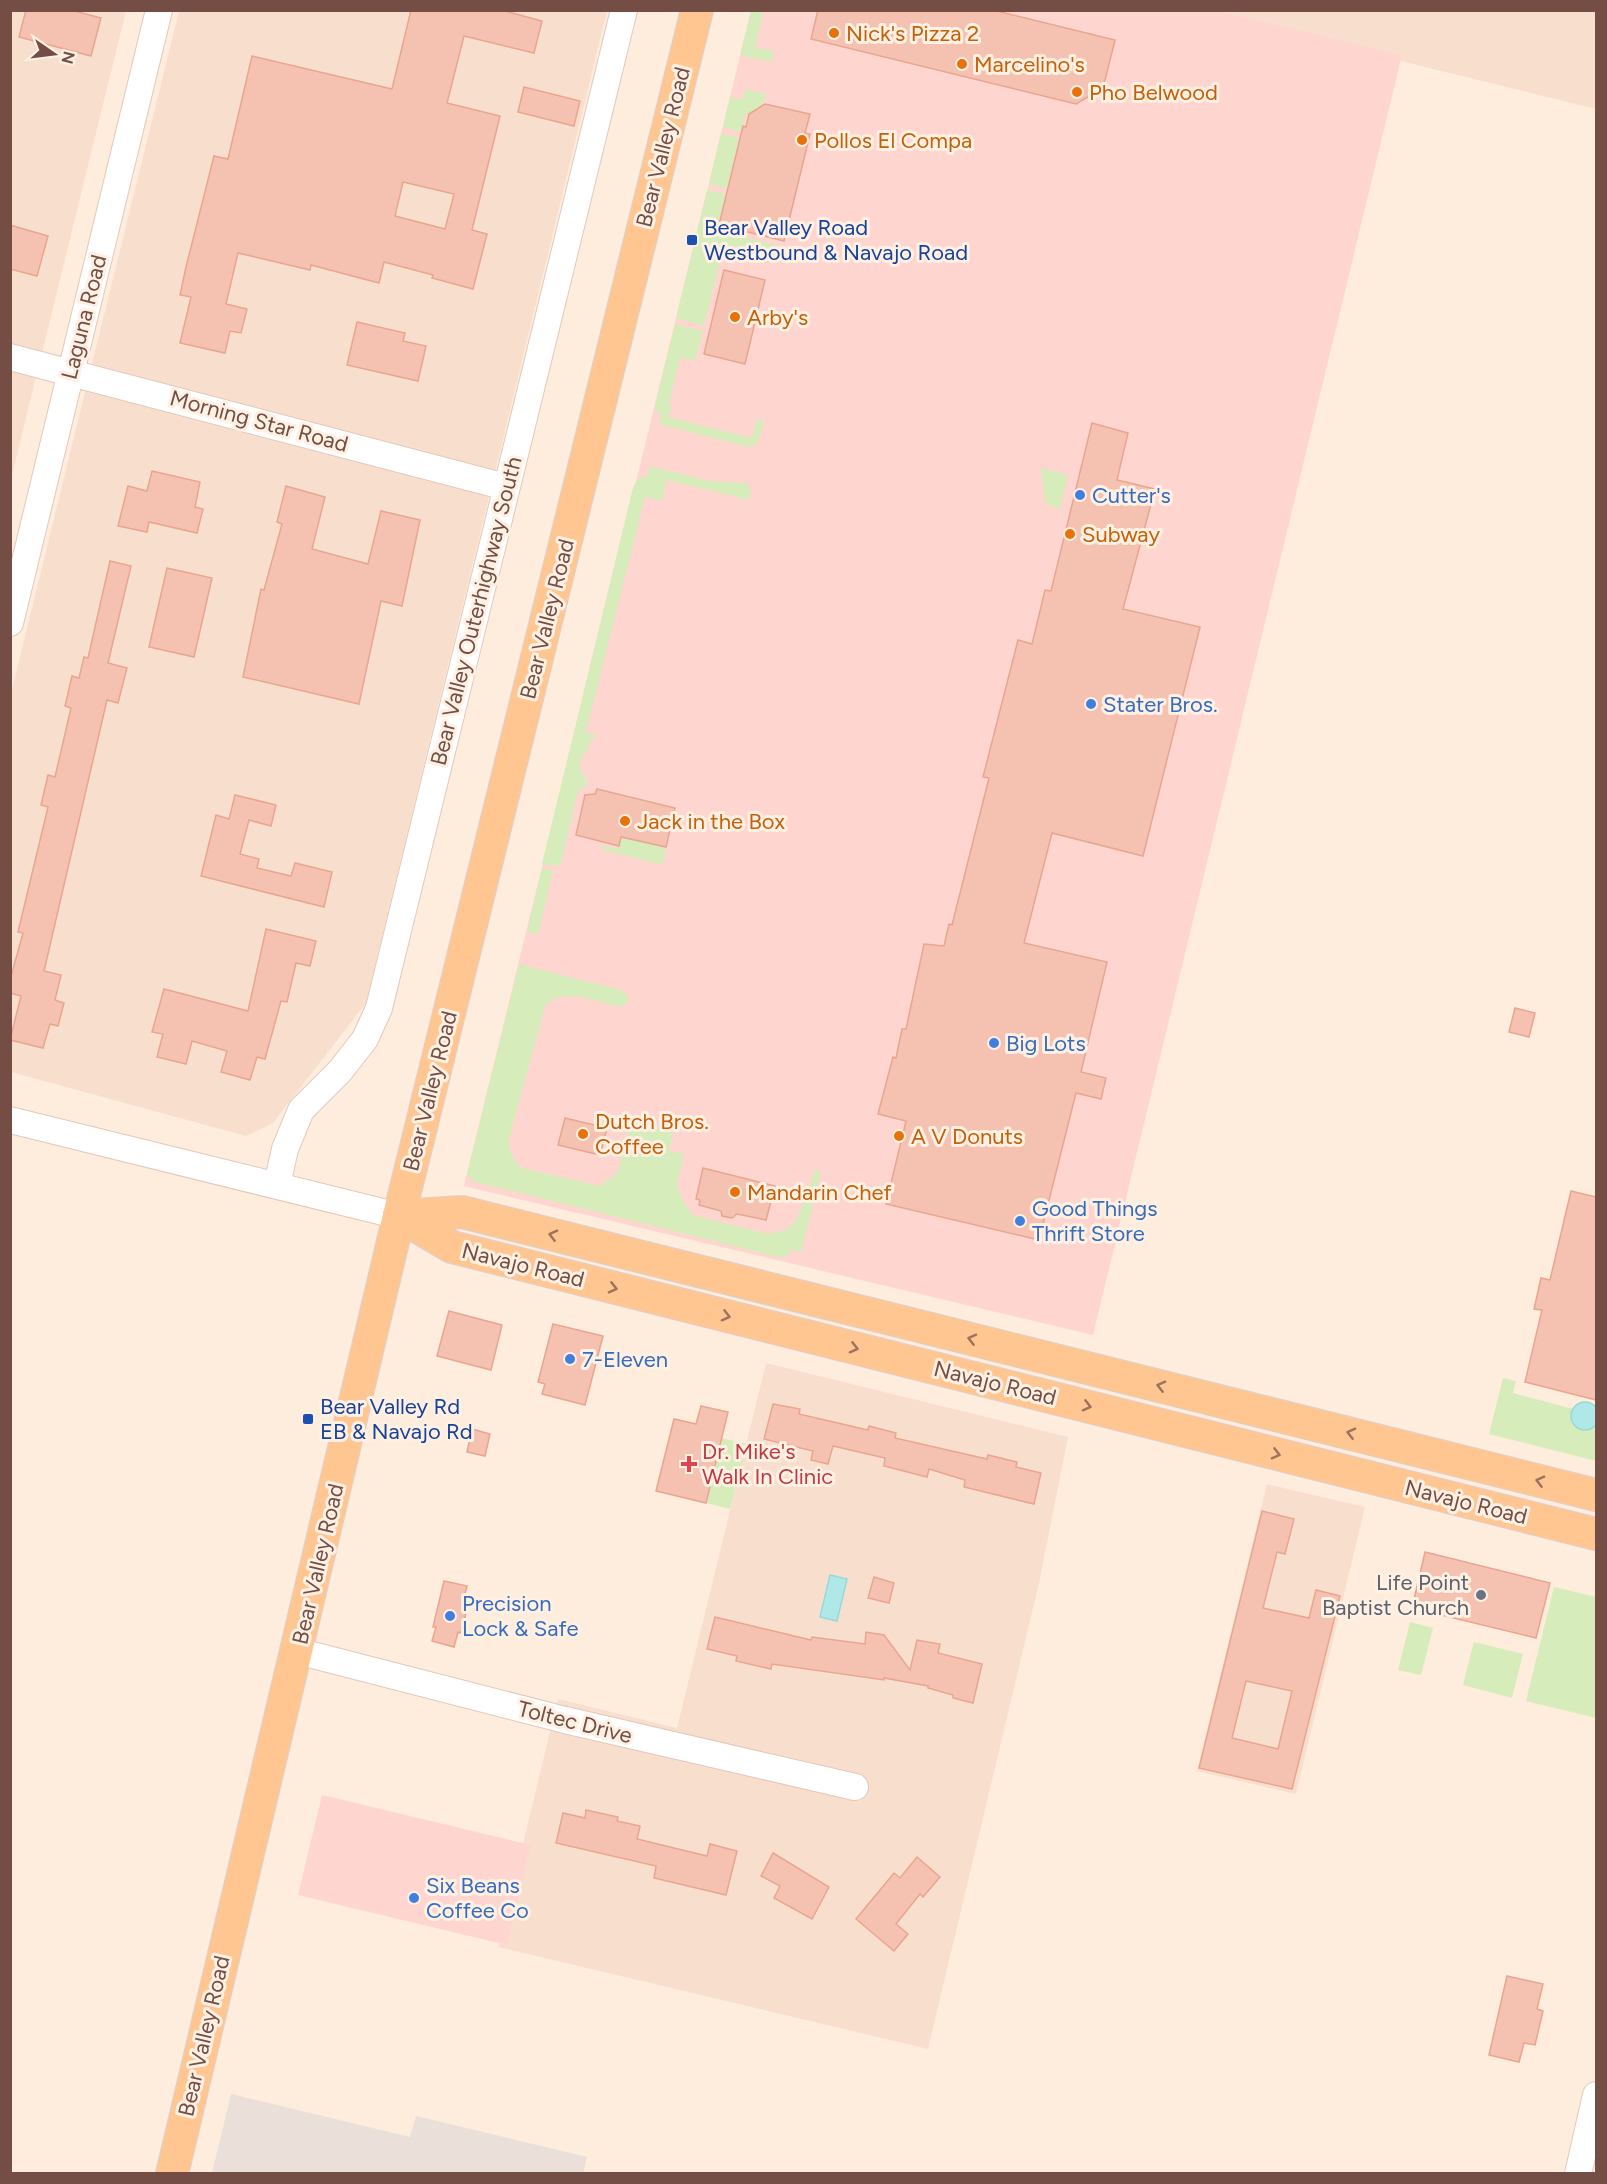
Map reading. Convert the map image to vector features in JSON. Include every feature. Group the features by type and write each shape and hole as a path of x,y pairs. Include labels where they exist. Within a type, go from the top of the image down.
{"main road":[{"name":"Bear Valley Road","path":"172,2174 399,1216 697,10"},
{"name":"Navajo Road","path":"399,1216 462,1212 1596,1495"},
{"name":"Navajo Road","path":"399,1216 452,1247 1596,1534"}],"street":[{"name":"Laguna Road","path":"10,623 159,10"},
{"name":"Bear Valley Outerhighway South","path":"277,1185 285,1149 302,1110 340,1071 364,1039 380,1008 624,10"},
{"name":"Morning Star Road","path":"10,357 71,371 506,487"},
{"name":"Navajo Road","path":"10,1120 399,1216"},
{"name":"Toltec Drive","path":"297,1651 561,1719 855,1787"},
{"path":"1578,2174 1596,2095"}],"shaded area":[{"path":"11,11 126,11 11,479"},
{"path":"179,11 607,11 366,1003 273,1123 246,1136 11,1072 11,693"},
{"path":"751,11 1220,11 1402,55 1093,1335 464,1186"},
{"path":"1220,11 1596,11 1596,109 1401,61 1401,55"},
{"path":"766,1363 1068,1437 1039,1583 928,2049 498,1947 558,1699 677,1728"},
{"path":"1267,1484 1365,1507 1296,1794 1197,1771"},
{"path":"322,1795 531,1845 507,1945 298,1895"},
{"path":"231,2094 410,2137 416,2116 587,2157 583,2174 212,2173"}],"green space":[{"path":"751,11 764,11 755,47 774,51 771,62 740,55"},
{"path":"745,89 766,94 764,102 756,110 745,115 741,132 723,127 730,97 742,100"},
{"path":"721,133 739,138 727,189 709,184"},
{"path":"707,190 726,194 717,230 804,252 802,263 792,264 745,254 726,253 720,262 704,326 676,318"},
{"path":"675,324 703,331 695,361 680,358 669,403 672,405 669,417 752,438 757,419 764,421 757,444 748,447 659,424 662,416 655,410 655,405"},
{"path":"650,466 709,481 747,483 751,490 749,500 667,480 662,501 645,497 586,732 598,735 590,741 589,747 580,759 581,771 588,784 578,791 560,866 542,864 633,488 638,479 648,475"},
{"path":"1041,468 1068,475 1060,509 1045,503"},
{"path":"621,837 663,847 666,851 662,865 604,850 601,845 618,849"},
{"path":"542,868 553,870 538,934 527,932"},
{"path":"519,964 624,991 629,999 623,1006 616,1006 570,996 553,1000 545,1006 509,1139 513,1158 519,1165 522,1168 599,1186 617,1174 631,1123 647,1123 673,1133 669,1151 684,1154 677,1185 683,1201 693,1215 768,1234 786,1230 797,1219 815,1170 819,1170 821,1174 801,1252 792,1250 785,1257 778,1257 472,1181 467,1174"},
{"path":"1503,1378 1516,1381 1513,1393 1573,1409 1573,1422 1579,1429 1589,1430 1596,1424 1596,1461 1489,1434"},
{"path":"721,1438 747,1444 730,1509 706,1503"},
{"path":"1554,1587 1596,1597 1596,1718 1526,1701"},
{"path":"1410,1622 1433,1628 1421,1675 1398,1670"},
{"path":"1474,1642 1523,1654 1512,1698 1463,1685"}],"water":[{"path":"1585,1402 1595,1406 1599,1416 1595,1426 1585,1430 1575,1426 1571,1416 1575,1406"},
{"path":"830,1575 847,1579 837,1621 820,1617"}],"building":[{"path":"26,10 71,10 101,18 91,56 19,37"},
{"path":"411,10 501,10 542,21 534,53 464,36 447,103 500,116 472,230 487,234 473,289 384,262 379,283 311,265 310,270 238,253 226,304 247,309 241,333 230,331 225,353 180,343 191,297 180,295 186,267 214,156 228,159 252,56 392,89","holes":["403,182 454,194 445,229 395,216"]},
{"path":"818,10 993,10 1115,40 1103,88 1076,104 811,39"},
{"path":"524,87 580,101 574,126 518,112"},
{"path":"765,104 810,114 805,133 810,134 784,241 719,225 743,126 746,127 749,114"},
{"path":"10,225 48,236 37,276 10,269"},
{"name":"Arby's","path":"724,270 765,280 745,364 704,354"},
{"path":"357,322 405,333 403,341 426,346 418,381 347,365"},
{"path":"1092,423 1128,433 1117,480 1155,489 1123,609 1200,627 1143,856 1052,833 1024,943 1107,962 1081,1072 1106,1078 1101,1099 1076,1093 1039,1240 886,1204 906,1121 878,1114 893,1057 896,1058 902,1029 906,1029 924,944 944,946 949,924 952,925 989,778 983,777 1018,640 1032,644 1045,590 1051,591"},
{"path":"152,471 200,482 195,507 203,509 197,533 149,522 147,532 118,526 128,486 147,491"},
{"path":"286,486 325,497 312,549 368,564 381,511 420,520 402,606 381,601 359,704 243,677 261,589 264,590 282,524 277,522"},
{"path":"110,561 131,566 108,663 127,668 118,703 107,700 44,971 61,975 55,1000 64,1003 58,1026 50,1024 43,1048 10,1040 21,996 10,993 10,980 23,933 18,932 48,807 41,805 48,775 55,777 71,708 65,706 72,676 79,678 84,657 88,658"},
{"path":"167,568 212,578 194,657 149,647"},
{"name":"Jack in the Box","path":"597,789 675,808 666,847 621,837 619,846 576,835 585,795 595,794"},
{"path":"235,795 276,805 271,826 249,820 240,854 259,859 257,868 291,876 295,863 332,872 324,907 201,876 216,815 229,819"},
{"path":"266,929 316,941 310,966 296,963 287,1002 281,1001 265,1059 257,1057 250,1080 221,1072 227,1051 192,1041 186,1064 157,1057 163,1034 152,1032 164,989 248,1011"},
{"path":"1515,1008 1535,1013 1529,1037 1509,1032"},
{"name":"Dutch Bros. Coffee","path":"565,1118 607,1128 600,1155 558,1145"},
{"name":"Mandarin Chef","path":"703,1168 775,1186 766,1220 737,1214 732,1218 722,1216 721,1211 699,1205 700,1200 696,1199"},
{"path":"1571,1191 1596,1197 1596,1400 1525,1382 1542,1310 1534,1309 1541,1278 1550,1280"},
{"path":"449,1311 502,1325 491,1370 437,1356"},
{"name":"7-Eleven","path":"553,1324 603,1336 585,1405 542,1394 545,1384 538,1382"},
{"path":"773,1404 800,1409 799,1414 868,1430 869,1426 896,1433 895,1438 987,1459 988,1455 1017,1462 1016,1467 1041,1473 1034,1504 964,1487 965,1480 929,1469 927,1477 884,1466 885,1458 833,1446 828,1464 811,1460 813,1451 764,1439"},
{"name":"Dr. Mike's Walk In Clinic","path":"701,1406 728,1412 706,1503 656,1491 674,1419 696,1424"},
{"path":"472,1429 490,1434 485,1456 467,1452"},
{"path":"1262,1511 1294,1519 1285,1554 1277,1552 1263,1608 1309,1618 1316,1590 1340,1596 1292,1789 1199,1768","holes":["1246,1681 1292,1691 1278,1749 1232,1738"]},
{"name":"Life Point Baptist Church","path":"1425,1552 1550,1583 1536,1638 1412,1608"},
{"path":"874,1577 894,1583 889,1603 868,1598"},
{"name":"Precision Lock & Safe","path":"444,1581 467,1586 462,1605 468,1606 461,1633 458,1632 454,1647 432,1641"},
{"path":"715,1617 811,1640 812,1637 865,1644 866,1632 884,1635 910,1670 917,1640 940,1644 938,1653 982,1664 973,1703 953,1698 953,1695 928,1688 928,1686 884,1678 884,1680 772,1664 771,1669 736,1661 737,1656 707,1649"},
{"path":"586,1810 618,1817 617,1821 640,1826 637,1839 707,1856 710,1844 737,1851 726,1895 654,1878 656,1866 556,1843 563,1813 585,1818"},
{"path":"773,1853 829,1887 812,1919 774,1898 780,1886 761,1876"},
{"path":"917,1857 940,1877 923,1897 920,1894 896,1924 908,1934 894,1951 856,1919 894,1873 900,1878"},
{"path":"1507,1976 1543,1984 1537,2009 1543,2011 1535,2045 1524,2043 1519,2062 1489,2055"}],"place":[{"name":"Nick's Pizza 2","path":"834,33"},
{"name":"Marcelino's","path":"962,64"},
{"name":"Pho Belwood","path":"1077,92"},
{"name":"Pollos El Compa","path":"802,140"},
{"name":"Bear Valley Road Westbound & Navajo Road","path":"692,240"},
{"name":"Arby's","path":"735,317"},
{"name":"Cutter's","path":"1080,495"},
{"name":"Subway","path":"1070,534"},
{"name":"Stater Bros.","path":"1091,704"},
{"name":"Jack in the Box","path":"625,821"},
{"name":"Big Lots","path":"994,1043"},
{"name":"Dutch Bros. Coffee","path":"583,1134"},
{"name":"A V Donuts","path":"899,1136"},
{"name":"Mandarin Chef","path":"735,1192"},
{"name":"Good Things Thrift Store","path":"1020,1221"},
{"name":"7-Eleven","path":"570,1359"},
{"name":"Bear Valley Rd EB & Navajo Rd","path":"308,1419"},
{"name":"Dr. Mike's Walk In Clinic","path":"689,1464"},
{"name":"Life Point Baptist Church","path":"1481,1595"},
{"name":"Precision Lock & Safe","path":"450,1616"},
{"name":"Six Beans Coffee Co","path":"414,1898"}]}
